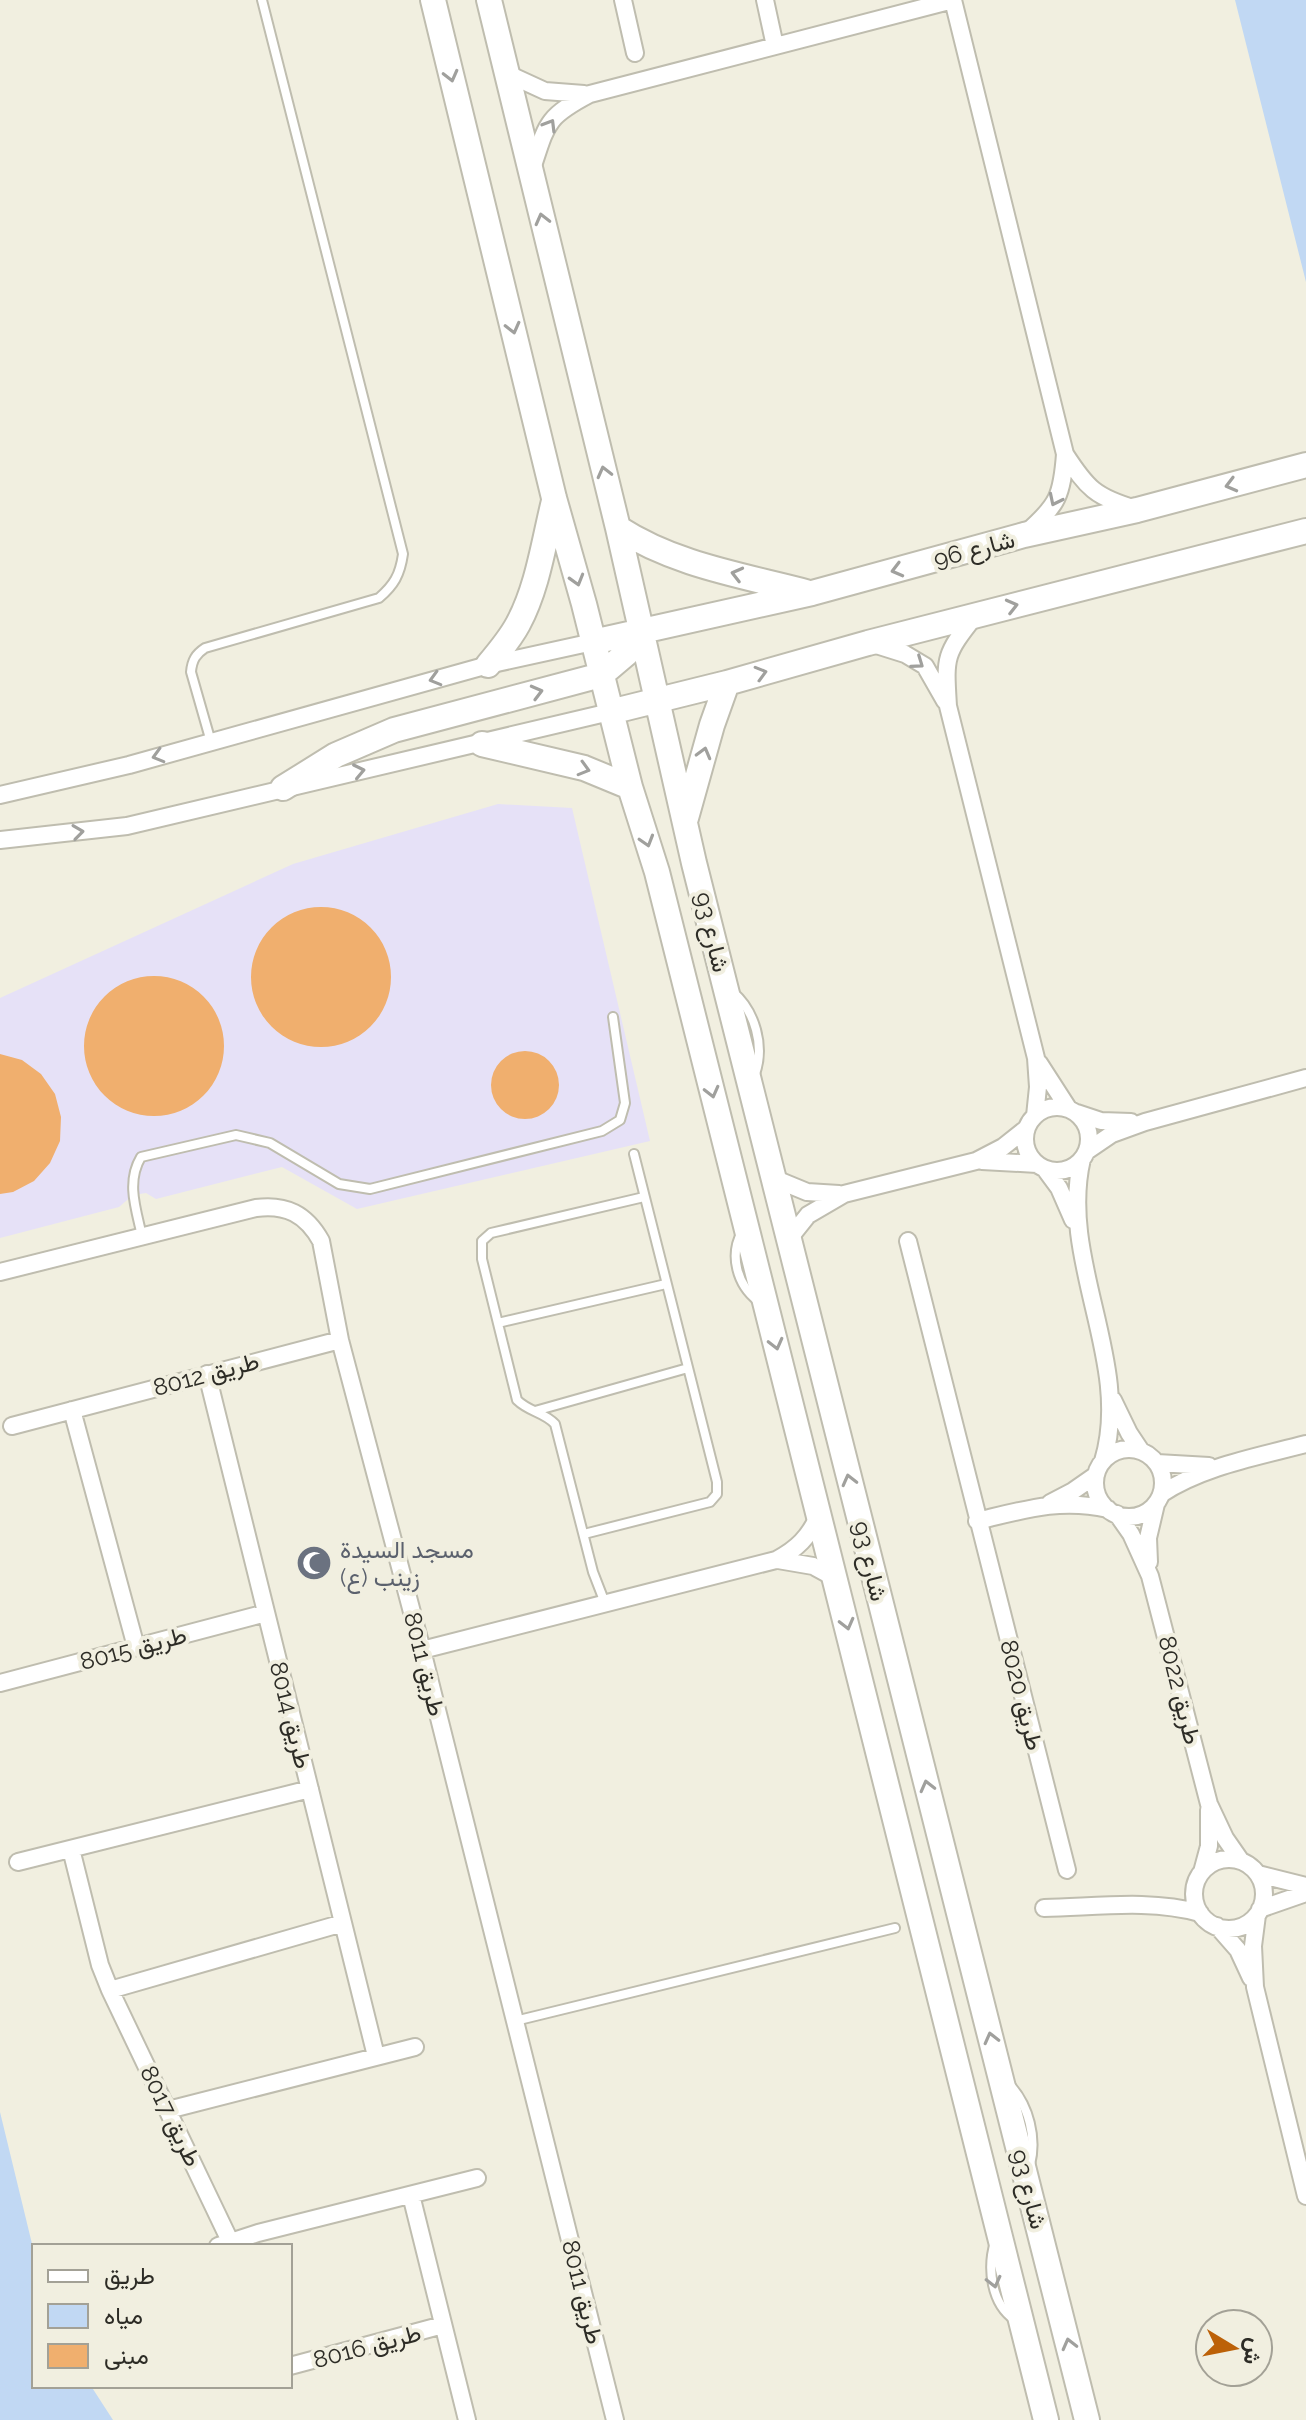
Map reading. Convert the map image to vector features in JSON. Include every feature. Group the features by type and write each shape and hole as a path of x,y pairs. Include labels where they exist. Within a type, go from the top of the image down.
{"street":[{"name":"شارع 93","path":"433,0 554,498 630,787 657,872 1046,2420"},
{"name":"شارع 93","path":"489,0 659,700 685,824 1087,2420"},
{"path":"623,0 635,53"},
{"path":"765,0 775,46"},
{"path":"531,174 543,137 555,116 590,94 953,0 1065,454 1063,479 1054,504 1024,535"},
{"path":"508,74 545,91 590,94"},
{"path":"1065,454 1086,486 1118,504 1137,510"},
{"name":"شارع 96","path":"593,642 812,593 1024,535 1137,510 1306,465"},
{"path":"488,665 505,645 529,598 554,498"},
{"path":"618,528 677,558 812,593"},
{"path":"0,840 127,826 482,744 1306,531"},
{"path":"975,616 956,639 946,661 948,706 1036,1058 1038,1087 1026,1148 1065,1199 1079,1237"},
{"path":"283,788 336,755 394,730 601,675 627,653 642,629"},
{"path":"0,795 129,765 488,665 593,642"},
{"path":"868,643 905,654 925,666 948,706"},
{"path":"685,824 727,683"},
{"path":"482,744 584,768 630,787"},
{"path":"1036,1058 1073,1111 1083,1119 1089,1134 1077,1195 1079,1237 1110,1393 1108,1441 1099,1468 1097,1494 1113,1512"},
{"path":"976,1161 1022,1162 1065,1170 1112,1134 1306,1078"},
{"path":"788,1240 808,1215 844,1194 976,1161 1003,1147 1045,1109 1056,1106 1101,1121 1145,1122"},
{"path":"773,1178 807,1192 844,1194"},
{"name":"طريق 8011","path":"0,1272 272,1206 287,1208 302,1216 321,1241 340,1340 422,1650 615,2420"},
{"name":"طريق 8020","path":"908,1241 1067,1870"},
{"name":"طريق 8012","path":"12,1426 340,1340"},
{"name":"طريق 8014","path":"207,1374 376,2056"},
{"path":"1110,1393 1141,1451 1157,1463 1223,1466"},
{"path":"72,1410 136,1647"},
{"path":"1048,1504 1086,1505 1128,1517 1138,1515 1183,1481 1223,1466 1306,1444"},
{"path":"977,1521 1048,1504 1073,1491 1110,1454 1120,1450 1141,1451"},
{"path":"1157,1463 1163,1484 1158,1499"},
{"name":"طريق 8022","path":"1150,1576 1148,1538 1158,1499"},
{"name":"طريق 8022","path":"1113,1512 1131,1534 1150,1576 1209,1804 1225,1838 1241,1861"},
{"path":"422,1650 776,1560 800,1545 819,1515"},
{"path":"776,1560 813,1566 835,1578"},
{"name":"طريق 8015","path":"0,1683 266,1613"},
{"path":"18,1862 310,1789"},
{"name":"طريق 8022","path":"1199,1876 1209,1846 1209,1804"},
{"name":"طريق 8017","path":"71,1849 100,1965 168,2110 224,2244"},
{"path":"1149,1905 1174,1896 1220,1860 1241,1861 1258,1874 1264,1898 1253,1946 1255,1987 1306,2196"},
{"path":"1258,1874 1306,1886"},
{"path":"1199,1876 1194,1892 1200,1913 1208,1921 1228,1929 1249,1923 1259,1912 1306,1893"},
{"path":"1044,1908 1149,1905 1200,1913"},
{"path":"110,1990 343,1923"},
{"path":"1217,1926 1238,1950 1255,1987"},
{"path":"168,2110 415,2047"},
{"path":"224,2244 477,2178"},
{"name":"طريق 8016","path":"411,2195 467,2420"},
{"name":"طريق 8016","path":"292,2365 443,2325"}],"lane":[{"path":"211,742 191,672 197,653 205,648 379,598 397,580 403,554 262,0"},
{"path":"142,1237 133,1195 133,1170 141,1157 236,1135 270,1143 339,1184 370,1189 602,1131 620,1120 625,1103 613,1017"},
{"path":"584,1534 710,1502 717,1494 717,1482 634,1154"},
{"path":"605,1604 593,1572 555,1424 547,1415 525,1409 517,1400 482,1259 482,1241 491,1233 644,1197"},
{"path":"498,1323 666,1284"},
{"path":"534,1411 688,1368"},
{"path":"515,2021 895,1928"}],"shaded area":[{"path":"498,804 572,808 650,1141 357,1209 282,1167 156,1199 146,1193 133,1195 119,1207 0,1238 0,998 293,864"}],"water":[{"path":"1235,0 1306,0 1306,282"},
{"path":"0,2112 32,2244 32,2388 92,2388 113,2420 0,2420"}],"building":[{"path":"321,907 348,912 371,927 386,950 391,977 386,1004 371,1027 348,1042 321,1047 294,1042 271,1027 256,1004 251,977 256,950 271,927 294,912"},
{"path":"154,976 181,981 204,996 219,1019 224,1046 219,1073 204,1096 181,1111 154,1116 127,1111 104,1096 89,1073 84,1046 89,1019 104,996 127,981"},
{"path":"525,1051 549,1061 559,1085 549,1109 525,1119 501,1109 491,1085 501,1061"},
{"path":"0,1054 22,1060 41,1074 55,1094 61,1117 60,1141 50,1163 34,1181 13,1192 0,1194"}],"place":[{"name":"مسجد السيدة زينب (ع)","path":"314,1563"}]}
